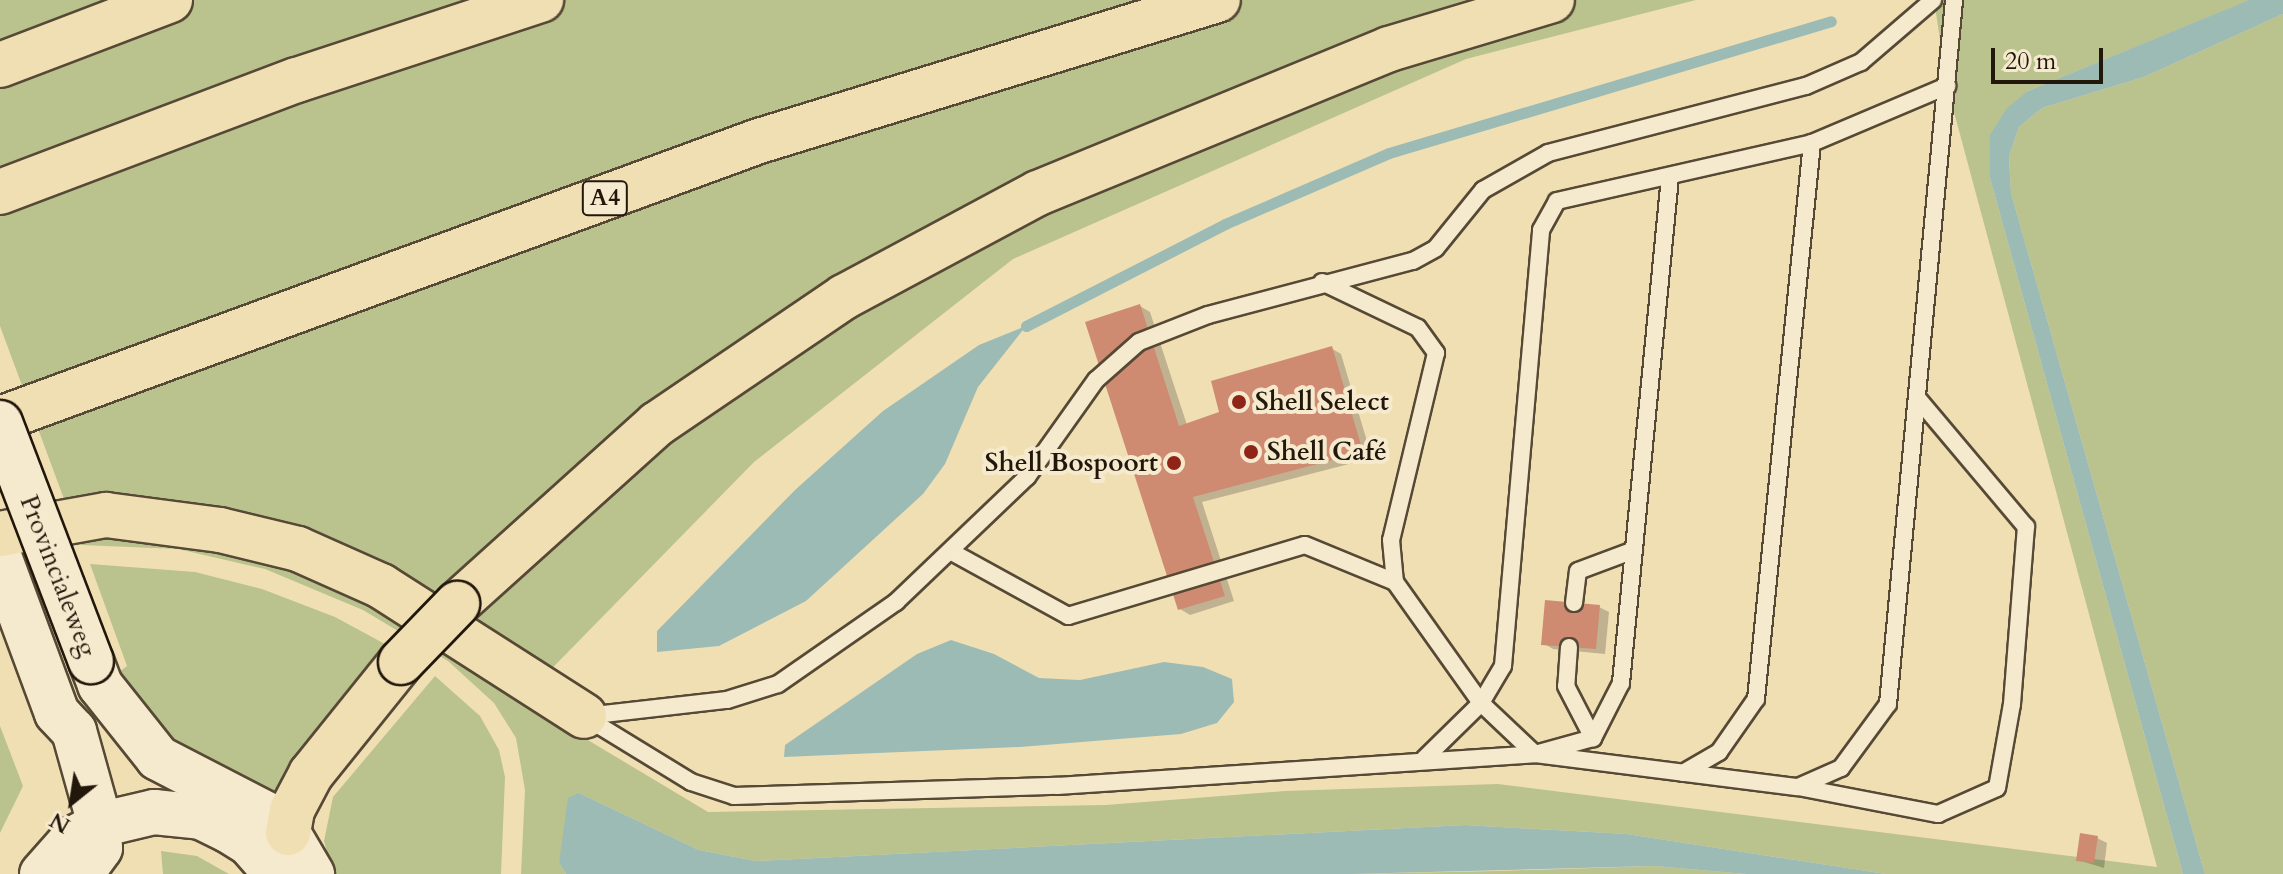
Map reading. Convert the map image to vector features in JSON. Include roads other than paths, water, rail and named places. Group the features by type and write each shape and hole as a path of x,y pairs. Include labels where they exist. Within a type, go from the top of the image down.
{"highway":[{"path":"0,65 170,0"},
{"path":"0,192 297,80 541,0"},
{"name":"A4","path":"0,421 759,141 1218,0"},
{"path":"288,833 292,810 311,774 401,662 457,604 657,424 844,297 1038,193 1389,49 1552,0"},
{"path":"0,534 106,515 220,530 298,549 381,586 584,716"}],"main road":[{"name":"Provincialeweg","path":"0,421 95,673 99,714 111,742 173,792"},
{"name":"Provincialeweg","path":"0,559 50,694 74,731 84,846"},
{"path":"173,792 201,817 250,844 276,874"},
{"path":"42,874 173,792 240,798 288,833 312,874"}],"lane":[{"path":"584,716 727,700 778,684 896,602 950,551 1027,477 1096,380 1139,342 1208,315 1322,282 1413,261 1436,248 1483,190 1548,153 1806,86 1861,62 1933,0"},
{"path":"1798,787 1841,768 1888,704 1919,400 1954,0"},
{"path":"1424,759 1481,703 1503,666 1541,230 1557,201 1812,143 1947,86"},
{"path":"1683,773 1719,752 1756,699 1812,143"},
{"path":"1535,754 1593,738 1621,683 1670,177"},
{"path":"1322,282 1418,328 1436,353 1391,540 1395,582 1481,703 1535,754"},
{"path":"584,716 691,782 734,796 1057,786 1424,759 1535,754 1798,787 1938,814 1997,788 2012,704 2026,527 1919,400"},
{"path":"950,551 1068,616 1305,545 1395,582"},
{"path":"1574,603 1578,571 1634,550"},
{"path":"1569,647 1566,686 1593,738"}],"water":[{"path":"2249,0 2283,0 2283,14 2144,77 2042,108 2019,127 2009,156 2011,193 2205,874 2183,874 1990,178 1990,135 2007,108 2028,91"},
{"path":"1026,326 978,387 945,464 923,494 806,601 719,646 657,652 657,631 795,490 883,411 979,345"},
{"path":"951,640 994,654 1039,678 1080,680 1164,662 1203,667 1232,679 1234,702 1217,723 1181,734 1020,747 784,757 785,745 917,654"},
{"path":"579,793 699,850 756,861 1465,825 1627,834 1886,874 1746,874 1654,866 1352,874 566,874 559,863 568,798"}],"waterway":[{"path":"1026,326 1225,224 1389,153 1831,21"}],"place":[{"name":"Shell Select","path":"1239,402"},
{"name":"Shell Café","path":"1251,452"},
{"name":"Shell Bospoort","path":"1174,463"}]}
